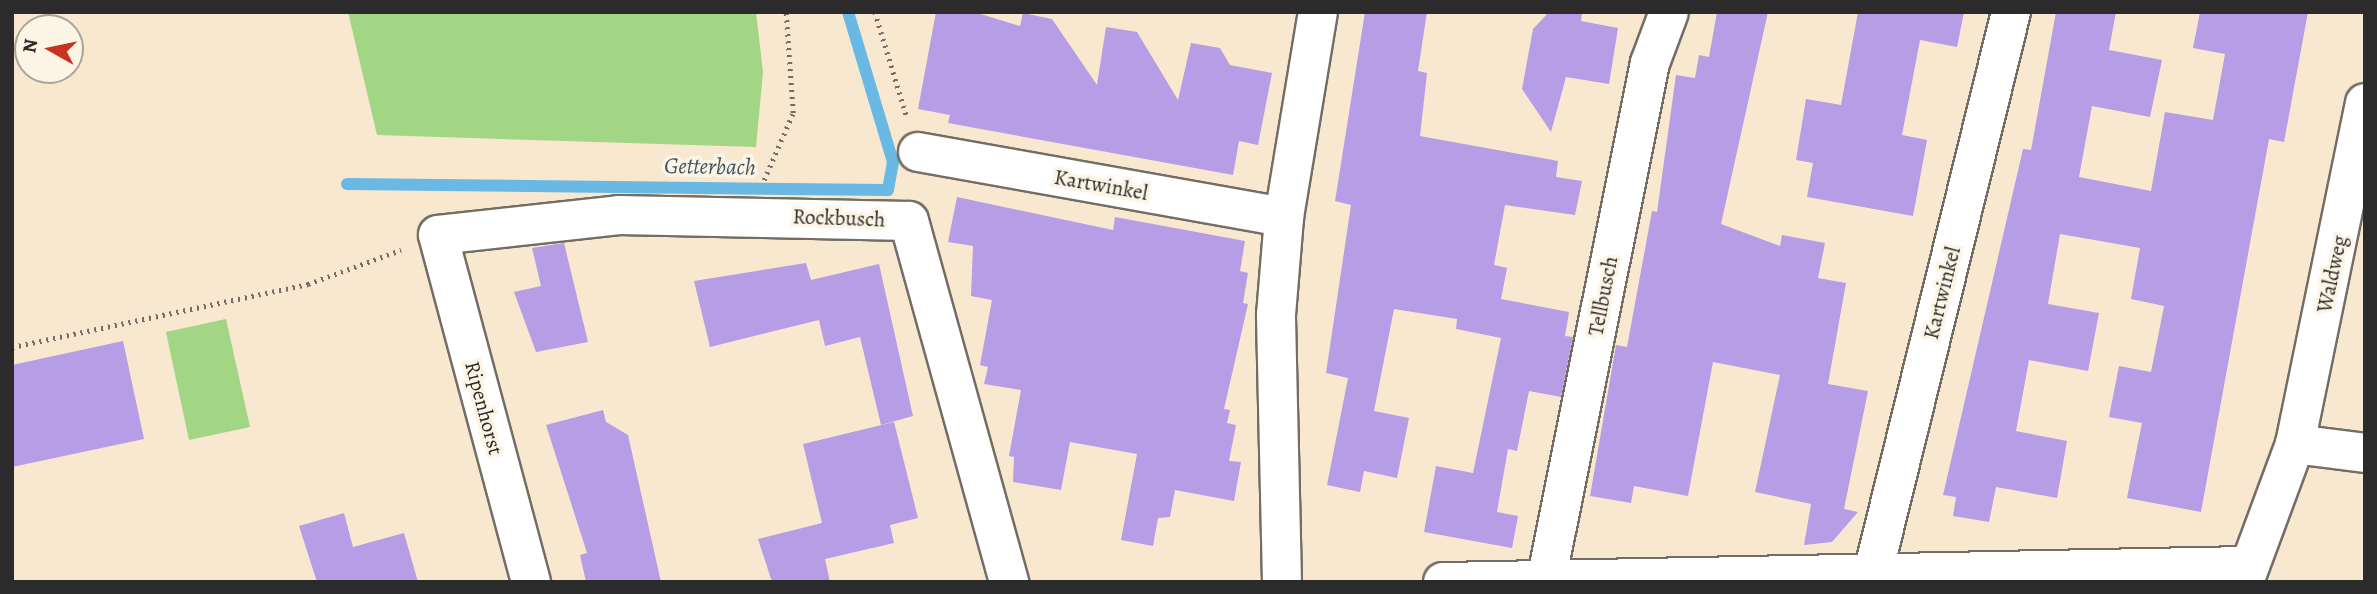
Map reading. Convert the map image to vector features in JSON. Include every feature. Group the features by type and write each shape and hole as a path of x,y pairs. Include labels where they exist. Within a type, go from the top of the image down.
{"street":[{"path":"1282,582 1276,315 1284,217 1318,12"},
{"name":"Tellbusch","path":"1546,582 1650,63 1668,12"},
{"name":"Kartwinkel","path":"1873,573 2011,12"},
{"name":"Waldweg","path":"2245,574 2295,443 2365,103"},
{"name":"Kartwinkel","path":"918,152 1284,217"},
{"name":"Rockbusch","path":"438,235 619,215 908,220 1009,582"},
{"name":"Ripenhorst","path":"438,235 531,582"},
{"path":"2295,443 2365,453"},
{"path":"1443,582 1546,582 1873,573 2245,574"}],"path":[{"path":"764,180 793,113 786,12"},
{"path":"876,12 918,152"},
{"path":"12,347 307,284 438,235"}],"green space":[{"path":"348,12 756,12 763,72 756,147 377,135"},
{"path":"226,319 250,427 189,440 166,332"}],"building":[{"path":"936,12 974,12 1020,26 1023,13 1052,19 1097,85 1106,27 1137,32 1178,100 1191,43 1220,48 1230,65 1272,73 1258,145 1239,141 1233,175 948,123 950,115 918,109"},
{"path":"1365,12 1427,12 1418,71 1427,73 1420,136 1558,161 1556,177 1582,181 1575,215 1505,205 1494,265 1507,268 1501,299 1569,312 1565,336 1573,337 1561,397 1529,391 1517,451 1508,449 1497,512 1518,516 1512,548 1424,532 1436,466 1473,473 1501,338 1456,329 1457,319 1394,309 1374,411 1409,418 1397,478 1364,471 1360,492 1327,485 1348,378 1326,373 1351,205 1335,201"},
{"path":"1549,12 1582,12 1581,21 1618,28 1609,84 1566,77 1551,132 1522,89 1533,29"},
{"path":"1717,12 1768,12 1721,224 1780,246 1782,235 1825,243 1818,278 1846,283 1828,384 1868,391 1844,509 1858,512 1832,542 1804,545 1811,504 1755,492 1780,375 1713,362 1688,496 1634,486 1631,503 1590,496 1616,345 1627,347 1652,211 1657,212 1676,75 1695,78 1699,55 1709,57"},
{"path":"1858,12 1964,12 1957,47 1920,40 1902,135 1927,140 1913,216 1807,197 1813,163 1796,160 1806,99 1841,105"},
{"path":"2056,12 2116,12 2109,50 2162,60 2150,117 2092,106 2079,177 2151,191 2165,112 2213,120 2225,54 2193,48 2200,12 2308,12 2284,142 2269,139 2201,512 2127,498 2142,423 2109,417 2119,366 2151,372 2164,306 2131,299 2140,248 2060,234 2048,304 2099,313 2088,371 2029,360 2016,431 2067,441 2057,498 1996,487 1989,522 1953,516 1956,497 1943,495 2023,149 2031,150"},
{"path":"957,197 1113,230 1115,217 1245,241 1240,271 1248,273 1243,303 1248,304 1224,409 1230,410 1227,423 1236,425 1229,461 1241,462 1234,501 1175,490 1170,517 1158,518 1153,546 1121,540 1137,454 1070,442 1061,490 1013,482 1014,457 1009,456 1021,390 984,384 988,367 980,365 992,300 971,296 973,246 948,242"},
{"path":"564,243 588,342 536,352 514,292 541,286 532,248"},
{"path":"806,263 811,280 879,264 913,416 881,425 860,337 825,346 819,320 710,347 694,281"},
{"path":"123,341 144,439 12,467 12,365"},
{"path":"603,410 606,422 628,435 661,582 586,582 580,555 587,553 546,425"},
{"path":"894,422 918,518 890,525 894,543 825,559 830,582 772,582 758,539 822,523 803,444"},
{"path":"344,513 353,547 404,533 418,582 317,582 299,526"}],"waterway":[{"name":"Getterbach","path":"347,184 888,190 893,162 848,12"}]}
